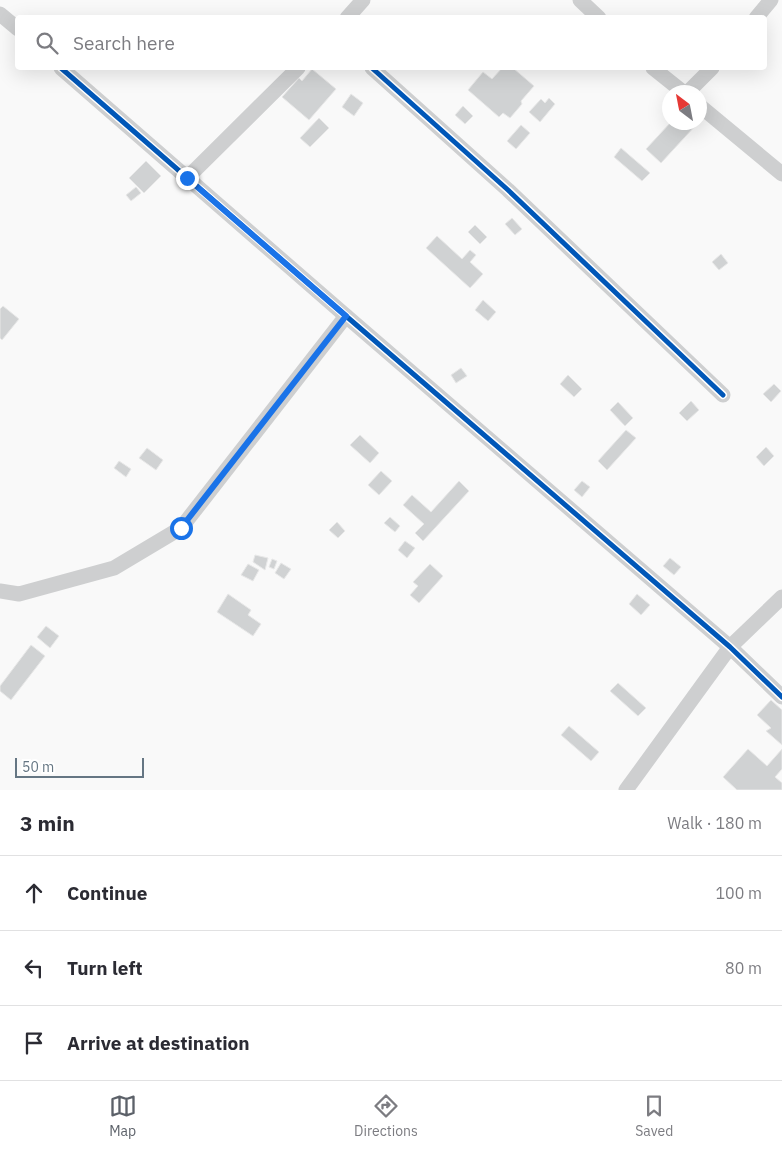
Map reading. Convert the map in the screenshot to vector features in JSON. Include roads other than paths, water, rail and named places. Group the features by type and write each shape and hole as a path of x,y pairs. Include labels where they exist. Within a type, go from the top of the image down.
{"street":[{"path":"350,15 363,0"},
{"path":"580,0 596,15"},
{"path":"758,15 771,0"},
{"path":"0,14 15,26"},
{"path":"63,70 730,647 782,697"},
{"path":"187,178 296,70"},
{"path":"374,70 508,190 723,395"},
{"path":"656,70 674,85"},
{"path":"695,85 710,70"},
{"path":"707,112 782,174"},
{"path":"0,591 20,594 114,568 181,528 346,316"},
{"path":"626,790 730,647 782,597"}]}
